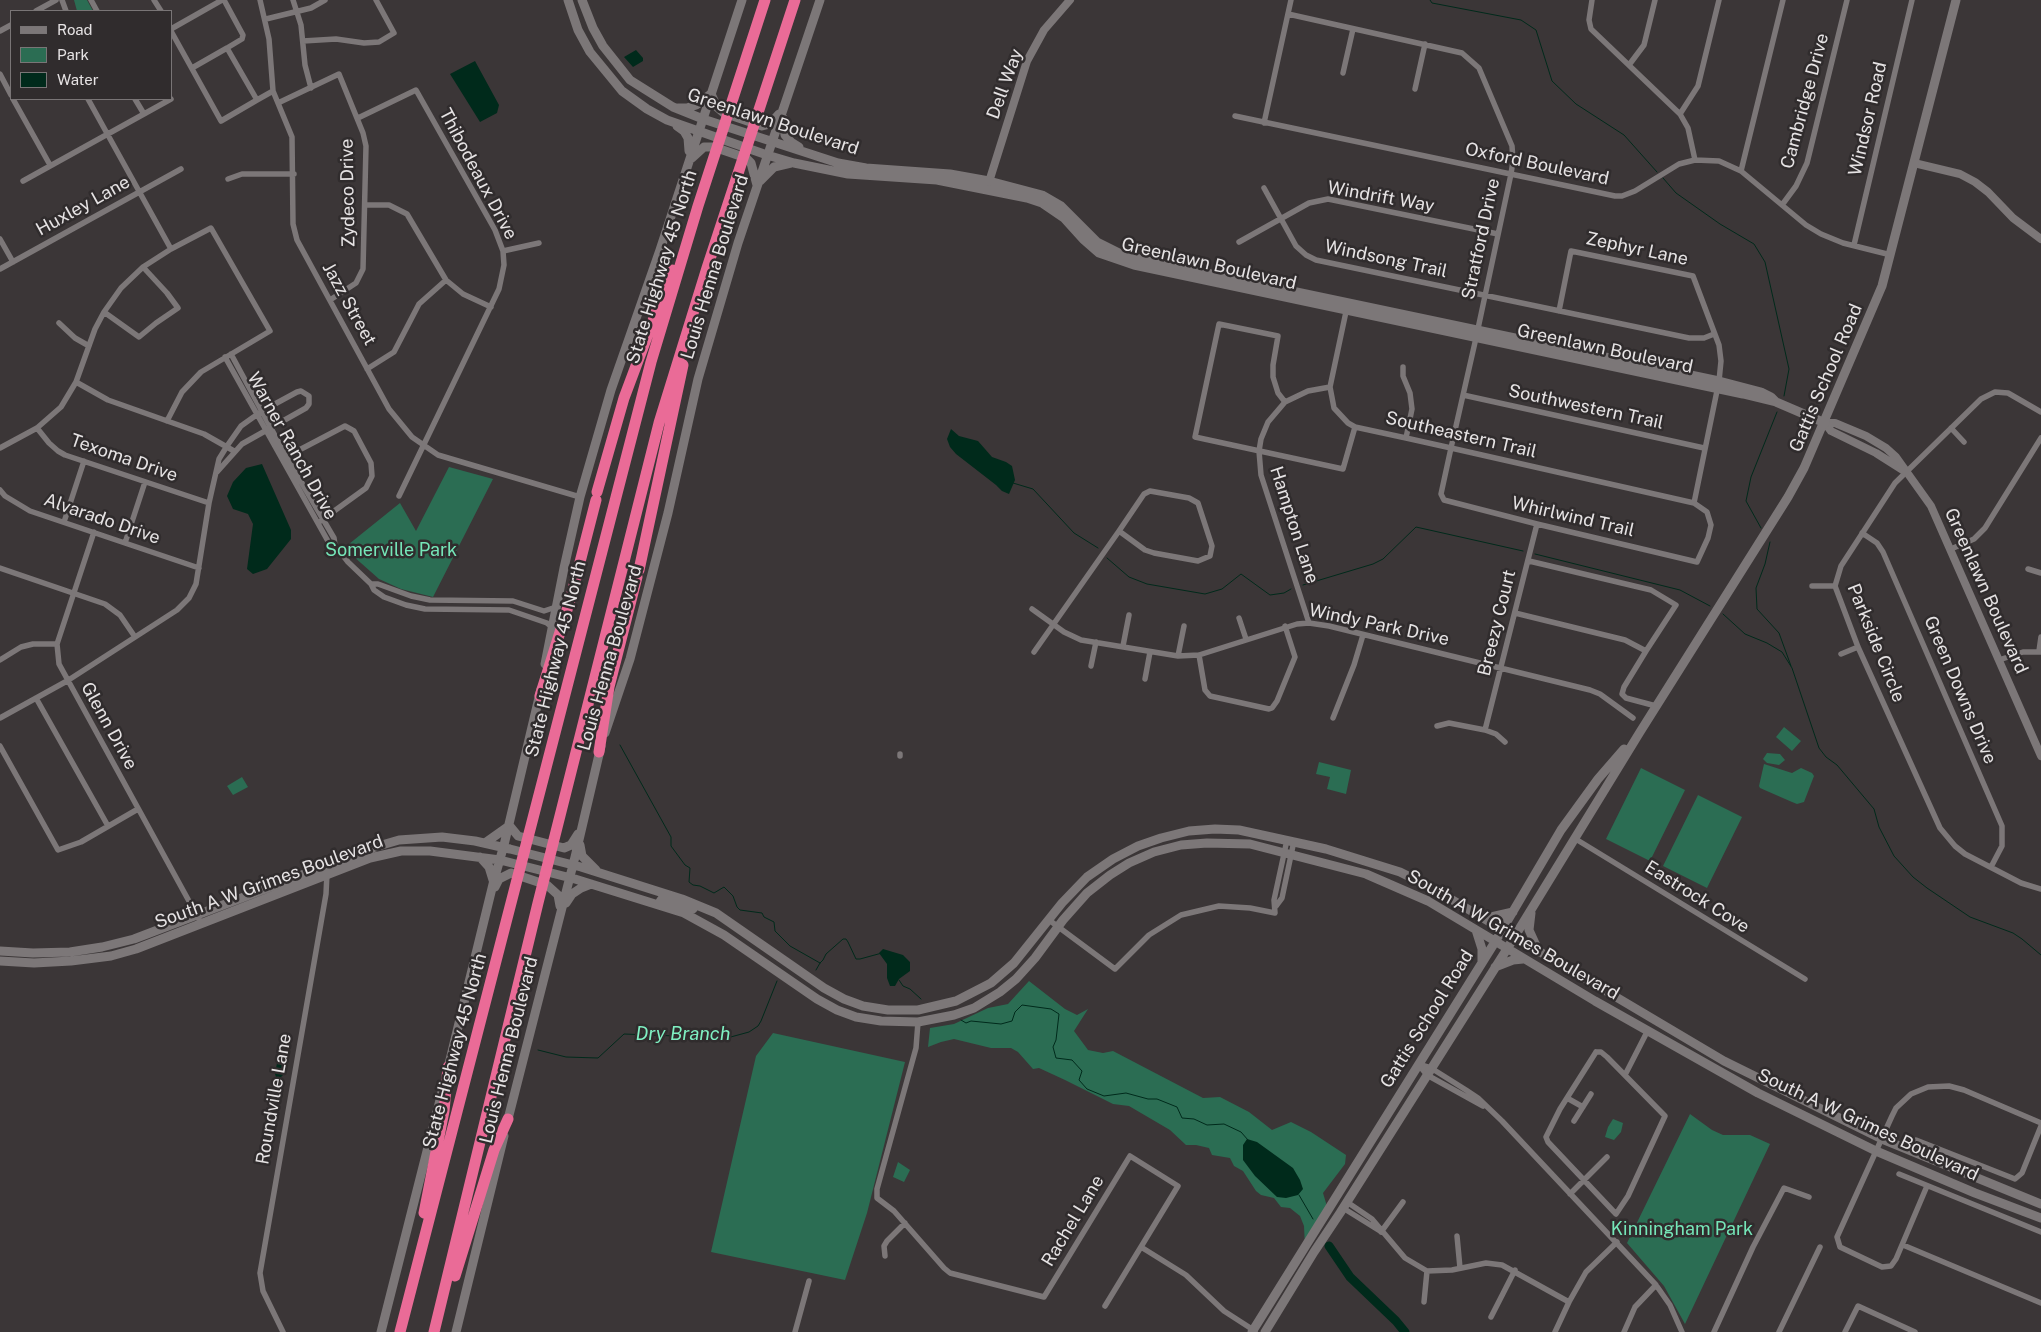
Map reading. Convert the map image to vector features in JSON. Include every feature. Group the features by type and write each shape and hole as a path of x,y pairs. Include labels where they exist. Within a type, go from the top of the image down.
{"highway":[{"name":"State Highway 45 North","path":"400,1332 651,362 698,206 764,0"},
{"path":"435,1332 538,903 659,422 678,370 707,268 795,0"},
{"path":"540,696 571,597 596,496 624,398 638,357 698,206"},
{"path":"599,752 603,716 612,670 655,502 678,370"},
{"path":"408,1298 444,1111 448,1067"},
{"path":"435,1332 494,1150 508,1119"}],"main road":[{"name":"Greenlawn Boulevard","path":"568,0 578,30 590,52 622,91 647,109 667,120 767,155 794,163 848,174 988,185 1042,195 1071,214 1097,242 1122,254 1347,307 1718,385 1776,402 1825,423"},
{"name":"Greenlawn Boulevard","path":"582,0 593,28 618,67 630,80 673,107 703,120 838,163 866,168 950,174 988,185"},
{"path":"381,1332 494,880 504,847 540,696 556,607 580,497 621,358 660,250 742,0"},
{"name":"Louis Henna Boulevard","path":"456,1332 579,841 599,752 630,659 668,513 698,379 757,185 820,0"},
{"name":"Gattis School Road","path":"1265,1332 1507,949 1574,838 1792,490 1812,454 1878,298 1891,255 1956,0"},
{"path":"673,107 687,108 696,106 711,94"},
{"path":"711,94 717,107 724,112 762,126 770,124 782,110"},
{"path":"782,110 785,135 790,142 810,154"},
{"path":"667,120 684,131 688,138 689,161"},
{"path":"689,161 704,147 714,147 746,158 751,164 757,185"},
{"path":"757,185 774,167 794,163"},
{"path":"848,174 861,173 866,168"},
{"name":"Gattis School Road","path":"1254,1331 1495,942 1562,830 1598,779 1640,732"},
{"path":"509,825 518,836 564,848 571,845 581,828"},
{"path":"485,843 509,825"},
{"name":"South A W Grimes Boulevard","path":"0,961 34,963 70,957 134,939 199,920 326,871 375,847 399,840 428,837 504,847 660,891 716,913 844,999 864,1006 888,1010 918,1010 956,1001 991,983 1032,942 1087,877 1113,859 1138,846 1189,831 1239,830 1326,849 1400,872 1434,889 1718,1058 1882,1139 2041,1204"},
{"path":"415,850 426,842 447,842 454,839"},
{"path":"579,841 582,856 598,872"},
{"name":"South A W Grimes Boulevard","path":"326,871 389,853 415,850 480,856 500,860 592,884 684,913 724,935 837,1010 856,1017 882,1021 918,1022 934,1020 974,1008 1000,992 1016,979 1035,958 1058,926 1087,893 1129,863 1154,852 1182,845 1207,843 1250,844 1381,879 1428,900 1647,1032 1758,1093 1876,1151 1975,1193 2041,1218"},
{"path":"480,856 494,880"},
{"path":"491,894 499,879 511,873 547,885 558,895 560,911"},
{"path":"560,911 572,894 592,884"},
{"path":"658,905 661,900 666,899 707,915 716,913"},
{"path":"1532,908 1530,930 1539,952"},
{"path":"1479,916 1491,917 1513,912"},
{"path":"1476,930 1482,949 1482,961"},
{"name":"South A W Grimes Boulevard","path":"0,951 70,957"},
{"path":"1495,968 1513,960 1524,959"},
{"path":"1345,1205 1340,1198 1361,1164 1362,1155"}],"street":[{"path":"38,10 56,0"},
{"path":"172,29 223,0 243,34 242,38 192,68"},
{"name":"Jazz Street","path":"260,0 266,19 273,92 292,137 294,174 293,224 300,249 396,419 412,437 438,455 580,497"},
{"path":"278,103 311,88 306,71 297,11 293,0"},
{"path":"266,19 310,8 324,0"},
{"path":"302,41 336,39 364,43 379,42 394,33 376,0"},
{"name":"Dell Way","path":"988,185 1028,61 1044,30 1070,0"},
{"path":"1264,122 1291,0"},
{"path":"1592,0 1588,20 1591,29 1680,114 1688,128 1695,160"},
{"path":"1629,65 1644,45 1655,0"},
{"path":"1680,114 1698,86 1719,0"},
{"path":"1741,171 1783,0"},
{"name":"Cambridge Drive","path":"1782,205 1796,186 1807,163 1846,0"},
{"name":"Windsor Road","path":"1854,246 1912,0"},
{"name":"Stratford Drive","path":"1288,14 1459,51 1469,57 1479,68 1512,146 1513,161 1511,174 1441,494 1444,500"},
{"path":"1343,73 1353,28"},
{"path":"172,32 221,121 273,92"},
{"path":"1415,89 1425,44"},
{"path":"227,48 257,100"},
{"path":"0,74 10,93"},
{"name":"Zydeco Drive","path":"311,88 339,74 358,118 366,146 364,263 362,273 356,283 349,289 330,300"},
{"name":"Thibodeaux Drive","path":"358,118 416,90 494,230 503,251 502,281 491,307 399,496"},
{"path":"15,100 50,166"},
{"path":"89,100 170,249"},
{"path":"136,100 144,114"},
{"path":"23,181 169,100"},
{"name":"Oxford Boulevard","path":"1235,116 1612,196 1622,196 1635,191 1672,168 1695,160 1719,161 1741,171 1806,225 1821,234 1854,246 1891,255"},
{"path":"1914,163 1960,174 1974,181 1988,192 2013,218 2041,239"},
{"name":"Huxley Lane","path":"0,269 181,169"},
{"path":"228,179 242,174 294,174"},
{"name":"Windsong Trail","path":"1264,188 1298,248 1316,260 1689,338 1704,338 1714,334"},
{"name":"Windrift Way","path":"1239,242 1308,203 1328,199 1498,234"},
{"path":"365,205 389,205 408,214 446,280 463,294 491,307"},
{"path":"0,448 37,428 61,407 76,382 104,312 121,288 143,267 170,249 211,228 270,331 201,372 189,383 167,421"},
{"path":"0,239 13,262"},
{"path":"503,251 539,243"},
{"name":"Zephyr Lane","path":"1559,311 1571,251 1693,276 1714,334 1721,361 1718,385 1694,503"},
{"path":"104,312 139,338 156,323 178,308 168,293 143,267"},
{"path":"367,369 394,352 418,304 446,280"},
{"name":"Southeastern Trail","path":"1347,307 1330,387 1332,401 1338,414 1355,427 1694,503"},
{"path":"59,323 75,338 89,346"},
{"path":"1285,402 1278,393 1273,377 1278,336 1219,324 1195,437 1343,469 1355,427"},
{"name":"Warner Ranch Drive","path":"228,356 320,522 329,543 335,545 348,562 371,584 374,590 384,597 425,609 460,611 509,610 552,627"},
{"path":"1402,368 1410,393 1412,409 1406,438"},
{"path":"76,382 108,400 204,434 234,451"},
{"name":"Hampton Lane","path":"1309,623 1261,475 1259,451 1261,438 1268,422 1285,402 1308,391 1330,387"},
{"path":"0,718 67,681 177,610 189,598 196,584 209,503 219,459 226,446 241,426 260,412 301,390 309,396 309,404 306,408 242,444 217,472"},
{"name":"Parkside Circle","path":"2041,412 2014,395 1995,392 1980,399 1890,489 1842,566 1835,586 1858,646 1940,828 1955,846 2021,883 2041,889"},
{"name":"Southwestern Trail","path":"1463,395 1704,448"},
{"name":"Greenlawn Boulevard","path":"1825,423 1834,422 1872,439 1896,457 1931,506 2041,756"},
{"path":"284,458 341,426 349,426 354,431 371,463 372,476 366,488 320,522"},
{"name":"Texoma Drive","path":"37,428 58,451 209,503"},
{"path":"1950,428 1964,442"},
{"path":"1951,549 1974,539 1985,528 2041,438"},
{"path":"64,522 84,461"},
{"path":"125,543 146,482"},
{"name":"Alvarado Drive","path":"0,490 5,496 30,510 199,568"},
{"path":"1034,652 1144,494 1150,491 1157,491 1189,498 1198,503 1212,549 1210,556 1200,561 1154,553 1145,550 1119,531"},
{"name":"Whirlwind Trail","path":"1444,500 1697,562 1708,538 1711,525 1707,512 1694,503"},
{"name":"Breezy Court","path":"1485,730 1537,524"},
{"path":"0,660 21,646 56,644 94,532"},
{"name":"Green Downs Drive","path":"1862,533 1877,543 1883,552 2002,826 2002,846 1991,867"},
{"path":"1529,561 1651,590 1676,606 1646,651 1624,687 1622,694 1626,698 1656,706"},
{"path":"0,568 105,604 120,615 135,637"},
{"path":"2028,569 2041,573"},
{"name":"Warner Ranch Drive","path":"371,584 378,584 411,596 430,600 459,602 513,601 544,611 556,607"},
{"path":"1812,586 1835,586"},
{"path":"459,602 460,611"},
{"name":"Windy Park Drive","path":"1032,609 1077,638 1178,656 1199,655 1285,626 1309,623 1590,690 1600,694 1633,718"},
{"path":"1515,613 1625,640 1646,651"},
{"path":"1123,646 1129,615"},
{"path":"1239,618 1246,639"},
{"path":"1178,656 1184,626"},
{"path":"1199,655 1205,690 1210,696 1269,709 1272,708 1277,701 1295,657 1285,626"},
{"path":"1332,718 1354,665 1363,635"},
{"path":"1999,660 2023,652 2040,652 2041,637"},
{"path":"1091,666 1096,642"},
{"name":"Glenn Drive","path":"56,644 59,664 67,681 199,920"},
{"path":"1841,654 1858,646"},
{"path":"1145,679 1150,652"},
{"path":"36,698 108,826"},
{"path":"1437,726 1449,723 1485,730 1496,734 1504,742"},
{"path":"0,746 58,850 81,842 138,809"},
{"name":"Eastrock Cove","path":"1574,838 1805,979"},
{"path":"1049,920 1115,969 1150,935 1181,915 1219,906 1250,908 1275,913 1276,906 1274,900 1291,841"},
{"name":"Roundville Lane","path":"283,1332 263,1291 260,1273 326,894 326,871"},
{"path":"800,987 808,976"},
{"name":"Rachel Lane","path":"918,1022 916,1048 876,1189 877,1198 889,1206 950,1273 1044,1297 1130,1156 1178,1186 1105,1306"},
{"path":"1625,1075 1647,1032"},
{"path":"1596,1052 1601,1052 1663,1112 1665,1119 1628,1196 1616,1214 1548,1142 1547,1132 1567,1098 1596,1052"},
{"path":"1418,1064 1489,1109 1656,1285 1670,1305 1682,1332"},
{"path":"1916,1140 2015,1179 2020,1176 2041,1125 1964,1090 1949,1086 1921,1089 1901,1102 1896,1108 1837,1237 1843,1250 1882,1267 1891,1266 1903,1245 1927,1186"},
{"path":"1574,1121 1591,1094"},
{"path":"1567,1098 1582,1108"},
{"path":"1570,1194 1607,1157"},
{"path":"1899,1174 2041,1232"},
{"path":"1714,1332 1753,1247 1784,1188 1809,1197"},
{"path":"1381,1232 1402,1202"},
{"path":"1345,1205 1381,1232 1405,1258 1427,1271 1492,1264 1502,1265 1515,1270 1568,1302"},
{"path":"885,1256 884,1246 887,1241 905,1223"},
{"path":"1457,1236 1460,1268"},
{"path":"1555,1332 1568,1302 1586,1272 1616,1242"},
{"path":"1903,1245 2041,1303"},
{"path":"1141,1247 1186,1275 1224,1311 1254,1331"},
{"path":"1779,1332 1820,1247"},
{"path":"1491,1317 1515,1270"},
{"path":"1424,1302 1427,1271"},
{"path":"795,1332 810,1281"},
{"path":"1624,1332 1636,1307 1656,1285"},
{"path":"1845,1332 1858,1306 1916,1332"}],"green space":[{"path":"74,0 87,0 92,10 77,10"},
{"name":"Somerville Park","path":"449,467 493,479 433,597 401,589 379,579 344,548 400,503 416,531"},
{"path":"1784,727 1801,741 1792,751 1776,737"},
{"path":"1767,753 1780,754 1785,760 1779,765 1767,763 1763,759"},
{"path":"1319,762 1351,770 1346,794 1327,789 1330,777 1316,774"},
{"path":"1764,764 1792,773 1801,768 1812,773 1814,776 1804,802 1797,804 1760,788"},
{"path":"1641,768 1685,790 1650,861 1606,839"},
{"path":"242,777 248,787 233,795 227,786"},
{"path":"1698,795 1742,817 1707,888 1663,866"},
{"path":"1029,981 1065,1009 1077,1015 1088,1009 1074,1031 1088,1050 1103,1053 1113,1051 1203,1098 1220,1097 1249,1112 1272,1130 1291,1122 1311,1132 1346,1155 1345,1164 1323,1193 1327,1214 1305,1247 1304,1226 1300,1216 1290,1208 1281,1207 1274,1198 1261,1195 1256,1191 1243,1171 1234,1166 1230,1158 1212,1155 1209,1148 1186,1145 1170,1130 1129,1106 1113,1104 1039,1068 1033,1069 1018,1052 1011,1048 991,1048 954,1039 928,1047 930,1028 954,1024 988,1008 1008,1004"},
{"path":"773,1033 905,1062 867,1213 845,1280 711,1252 756,1056"},
{"name":"Kinningham Park","path":"1690,1114 1712,1130 1723,1135 1750,1135 1770,1144 1685,1324 1664,1286 1627,1243"},
{"path":"1613,1119 1623,1123 1621,1132 1614,1140 1605,1137"},
{"path":"898,1162 910,1170 904,1182 893,1177"}],"water":[{"path":"636,50 643,58 643,61 633,67 624,57"},
{"path":"475,61 499,105 497,113 480,122 450,74"},
{"path":"951,429 959,436 978,441 992,457 1012,466 1015,480 1009,494 1002,491 956,454 950,447 947,439"},
{"path":"262,464 291,530 291,539 267,569 253,574 247,569 253,524 248,514 233,509 227,496 233,482 246,468"},
{"path":"883,949 903,955 910,962 910,971 899,979 895,986 890,986 887,978 887,964 879,953"},
{"path":"285,1035 290,1040 284,1074 279,1079 275,1074 281,1041"},
{"path":"1247,1139 1257,1142 1293,1168 1303,1189 1298,1195 1286,1198 1277,1197 1255,1176 1243,1160 1243,1145"}],"waterway":[{"path":"1430,0 1432,3 1521,20 1536,30 1552,81 1576,104 1624,135 1657,172"},
{"path":"1663,178 1676,193 1720,224 1754,244 1765,262 1789,369 1784,396"},
{"path":"1761,528 1746,501 1751,477 1777,412"},
{"path":"1013,483 1033,489 1074,533 1098,548"},
{"path":"1303,585 1373,564 1383,559 1416,527 1523,551"},
{"path":"1770,542 1765,564 1756,588 1757,609 1779,633 1791,666"},
{"path":"1535,554 1680,590 1710,606"},
{"path":"1107,558 1129,577 1147,584 1205,594 1222,589 1241,574 1270,595 1284,593 1291,589"},
{"path":"1723,614 1745,634 1767,643 1782,652 1792,668 1819,748 1826,757 1837,765 1874,809 1879,827 1894,856 1913,877 1970,917 2013,933 2041,955"},
{"path":"620,745 671,837 671,846 685,865 690,868 689,882 714,893 724,887 733,896 740,910 762,913 764,917 774,922 775,931 790,946 820,963"},
{"name":"Dry Branch","path":"816,970 826,954 843,939 846,939 848,942 856,959 882,953"},
{"name":"Dry Branch","path":"899,980 903,986 910,989 921,999"},
{"name":"Dry Branch","path":"538,1050 566,1057 598,1058 624,1034 727,1038 749,1032 758,1026 761,1021 777,981"},
{"name":"Dry Branch","path":"961,1020 966,1023 971,1021 1001,1024 1012,1021 1015,1012 1022,1005 1051,1009 1059,1014 1056,1040 1053,1047 1056,1058 1072,1060 1082,1071 1079,1080 1087,1089 1104,1096 1126,1093 1148,1099 1157,1099 1177,1107 1182,1118 1194,1119 1207,1125 1224,1124 1241,1132 1248,1140"},
{"name":"Dry Branch","path":"1299,1195 1313,1219"},
{"name":"Dry Branch","path":"1329,1246 1350,1277 1405,1332"}]}
